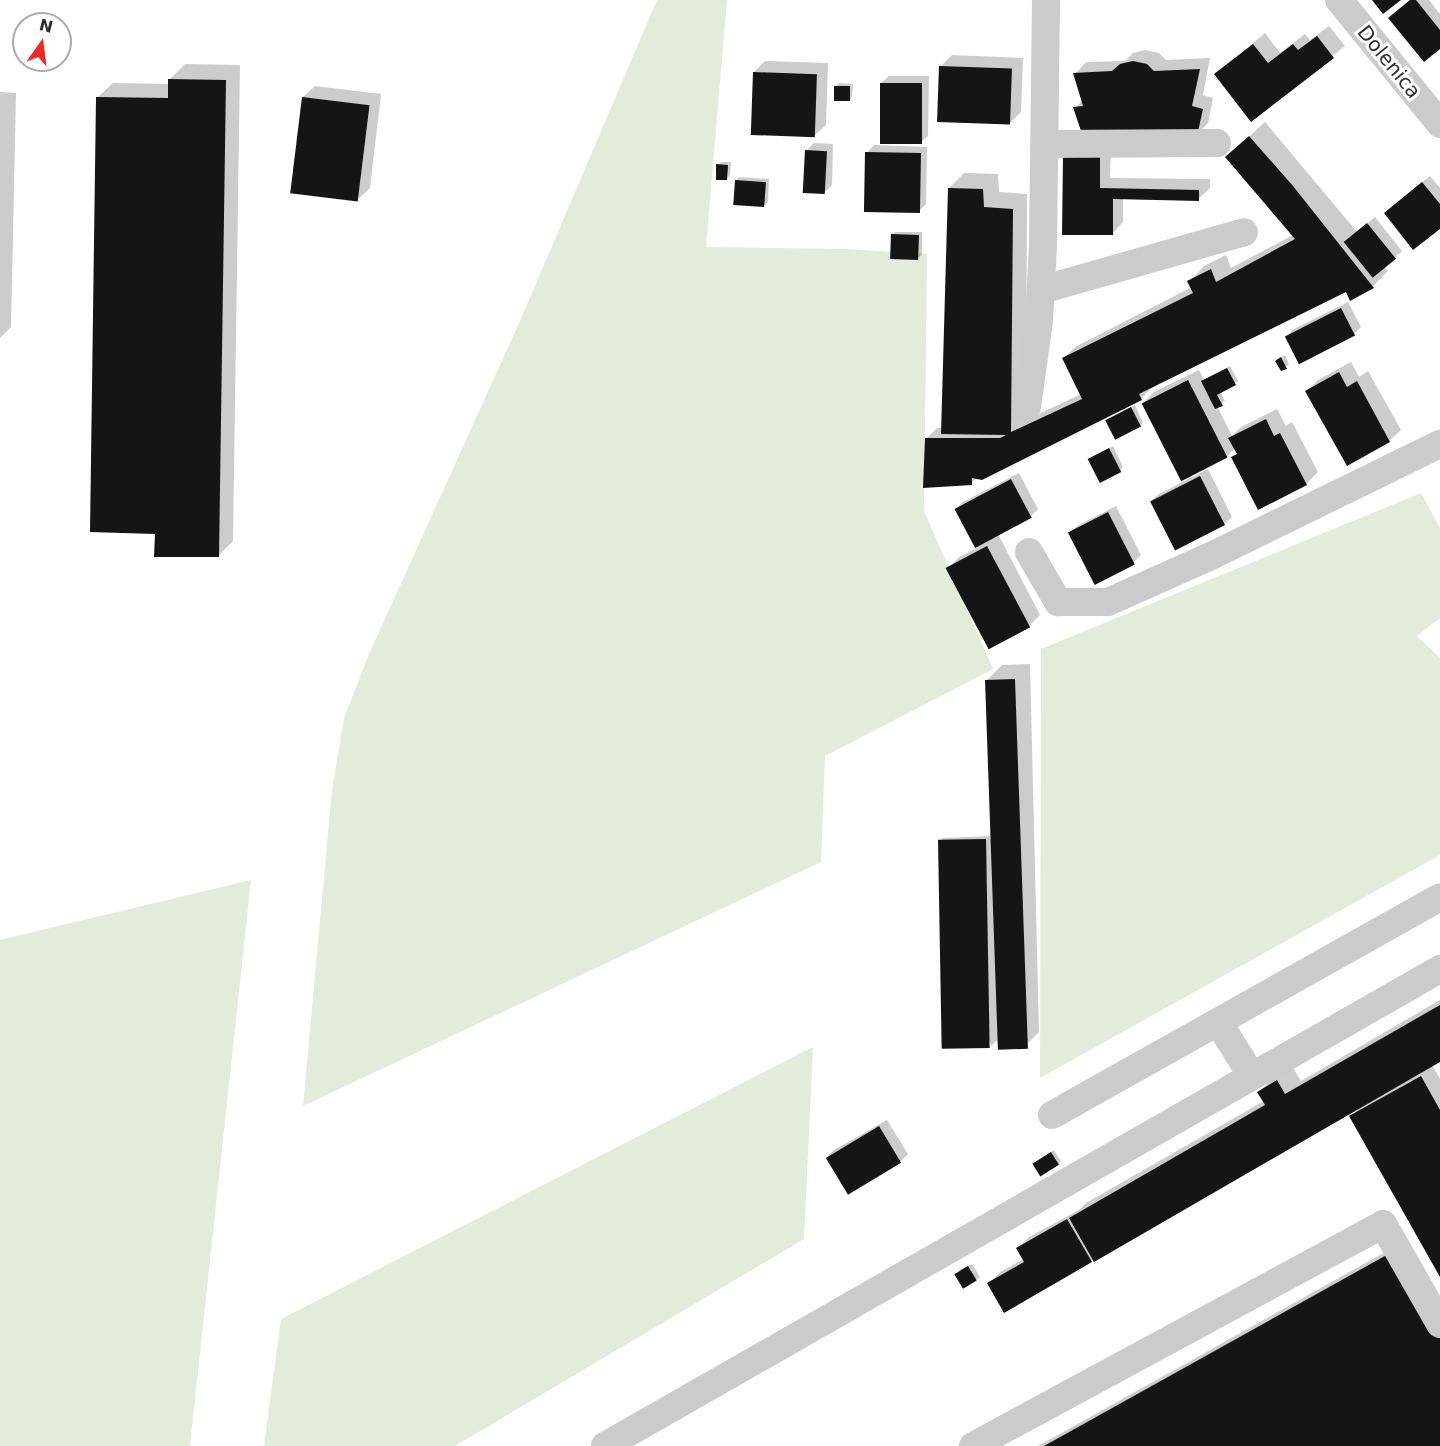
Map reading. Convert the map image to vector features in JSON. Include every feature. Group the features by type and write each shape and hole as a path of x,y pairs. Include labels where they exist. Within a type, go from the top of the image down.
{"street":[{"path":"1027,407 1041,290 1046,0"},
{"name":"Dolenica","path":"1339,0 1440,124"},
{"path":"1045,144 1217,143"},
{"path":"1041,290 1244,232"},
{"path":"1029,552 1058,602 1108,602 1211,556 1440,444"},
{"path":"1052,1115 1440,897"},
{"path":"605,1446 1440,969"},
{"path":"1218,1022 1252,1076"},
{"path":"974,1446 1383,1224 1440,1324"}],"green space":[{"path":"657,0 727,0 706,247 844,249 927,254 924,511 993,669 825,756 821,862 303,1106 332,790 344,718 369,654 520,321"},
{"path":"1421,493 1440,528 1440,618 1417,636 1440,658 1440,855 1040,1078 1041,649"},
{"path":"251,880 190,1446 0,1446 0,940"},
{"path":"813,1047 804,1239 455,1446 264,1446 281,1319"}],"building":[{"path":"1372,0 1401,0 1383,14"},
{"path":"1410,0 1416,0 1440,30 1440,49 1424,62 1388,18"},
{"path":"1317,36 1334,58 1251,122 1214,74 1253,44 1268,63 1293,44 1298,50"},
{"path":"1133,61 1147,64 1154,71 1200,69 1192,106 1203,109 1197,136 1084,140 1073,107 1083,106 1073,73 1112,71 1120,64"},
{"path":"939,66 1012,69 1010,125 937,122"},
{"path":"753,72 817,74 815,137 751,135"},
{"path":"168,79 226,80 219,557 154,557 155,534 90,532 96,97 168,98"},
{"path":"880,83 922,83 922,144 880,144"},
{"path":"834,86 850,86 850,101 834,101"},
{"path":"302,97 369,105 358,202 290,193"},
{"path":"1249,136 1293,186 1374,288 1350,301 1346,292 1139,394 1142,400 982,480 972,478 972,485 923,488 925,438 1000,438 1006,435 941,434 948,188 983,189 984,207 1013,209 1011,432 1082,399 1062,358 1193,293 1187,281 1211,269 1216,282 1295,239 1225,157"},
{"path":"805,150 827,151 825,194 803,193"},
{"path":"865,152 921,153 920,213 864,212"},
{"path":"1063,155 1100,155 1100,188 1199,190 1199,201 1113,199 1113,235 1062,235"},
{"path":"716,164 728,165 727,180 716,180"},
{"path":"735,180 766,182 764,207 733,205"},
{"path":"1422,182 1440,204 1440,229 1413,250 1384,213"},
{"path":"1367,223 1396,259 1373,278 1344,242"},
{"path":"891,234 919,235 918,260 890,259"},
{"path":"1341,308 1355,336 1299,364 1285,337"},
{"path":"1281,357 1287,369 1281,371 1275,361"},
{"path":"1227,368 1236,385 1217,395 1223,406 1215,409 1201,381"},
{"path":"1339,372 1347,387 1357,381 1390,442 1347,466 1305,391"},
{"path":"1188,380 1227,458 1181,481 1142,404"},
{"path":"1131,407 1141,427 1115,440 1105,420"},
{"path":"1266,419 1274,436 1280,433 1307,485 1258,510 1231,457 1237,454 1228,438"},
{"path":"1109,448 1121,472 1100,483 1088,459"},
{"path":"1200,476 1225,525 1175,550 1150,501"},
{"path":"1011,479 1032,518 975,548 954,509"},
{"path":"1108,512 1135,565 1095,585 1068,532"},
{"path":"987,546 1030,627 989,649 946,568"},
{"path":"1015,679 1028,1049 998,1050 985,680"},
{"path":"986,839 990,1048 942,1049 938,840"},
{"path":"1440,1005 1440,1062 1094,1262 1069,1218 1265,1105 1257,1092 1277,1080 1285,1094"},
{"path":"1421,1076 1440,1110 1440,1277 1349,1116"},
{"path":"879,1126 901,1163 848,1195 826,1158"},
{"path":"1051,1152 1059,1165 1040,1176 1032,1164"},
{"path":"1067,1219 1092,1262 1004,1313 987,1283 1024,1262 1016,1248"},
{"path":"1392,1252 1440,1338 1440,1446 1044,1446"},
{"path":"968,1266 977,1281 963,1289 954,1274"}]}
